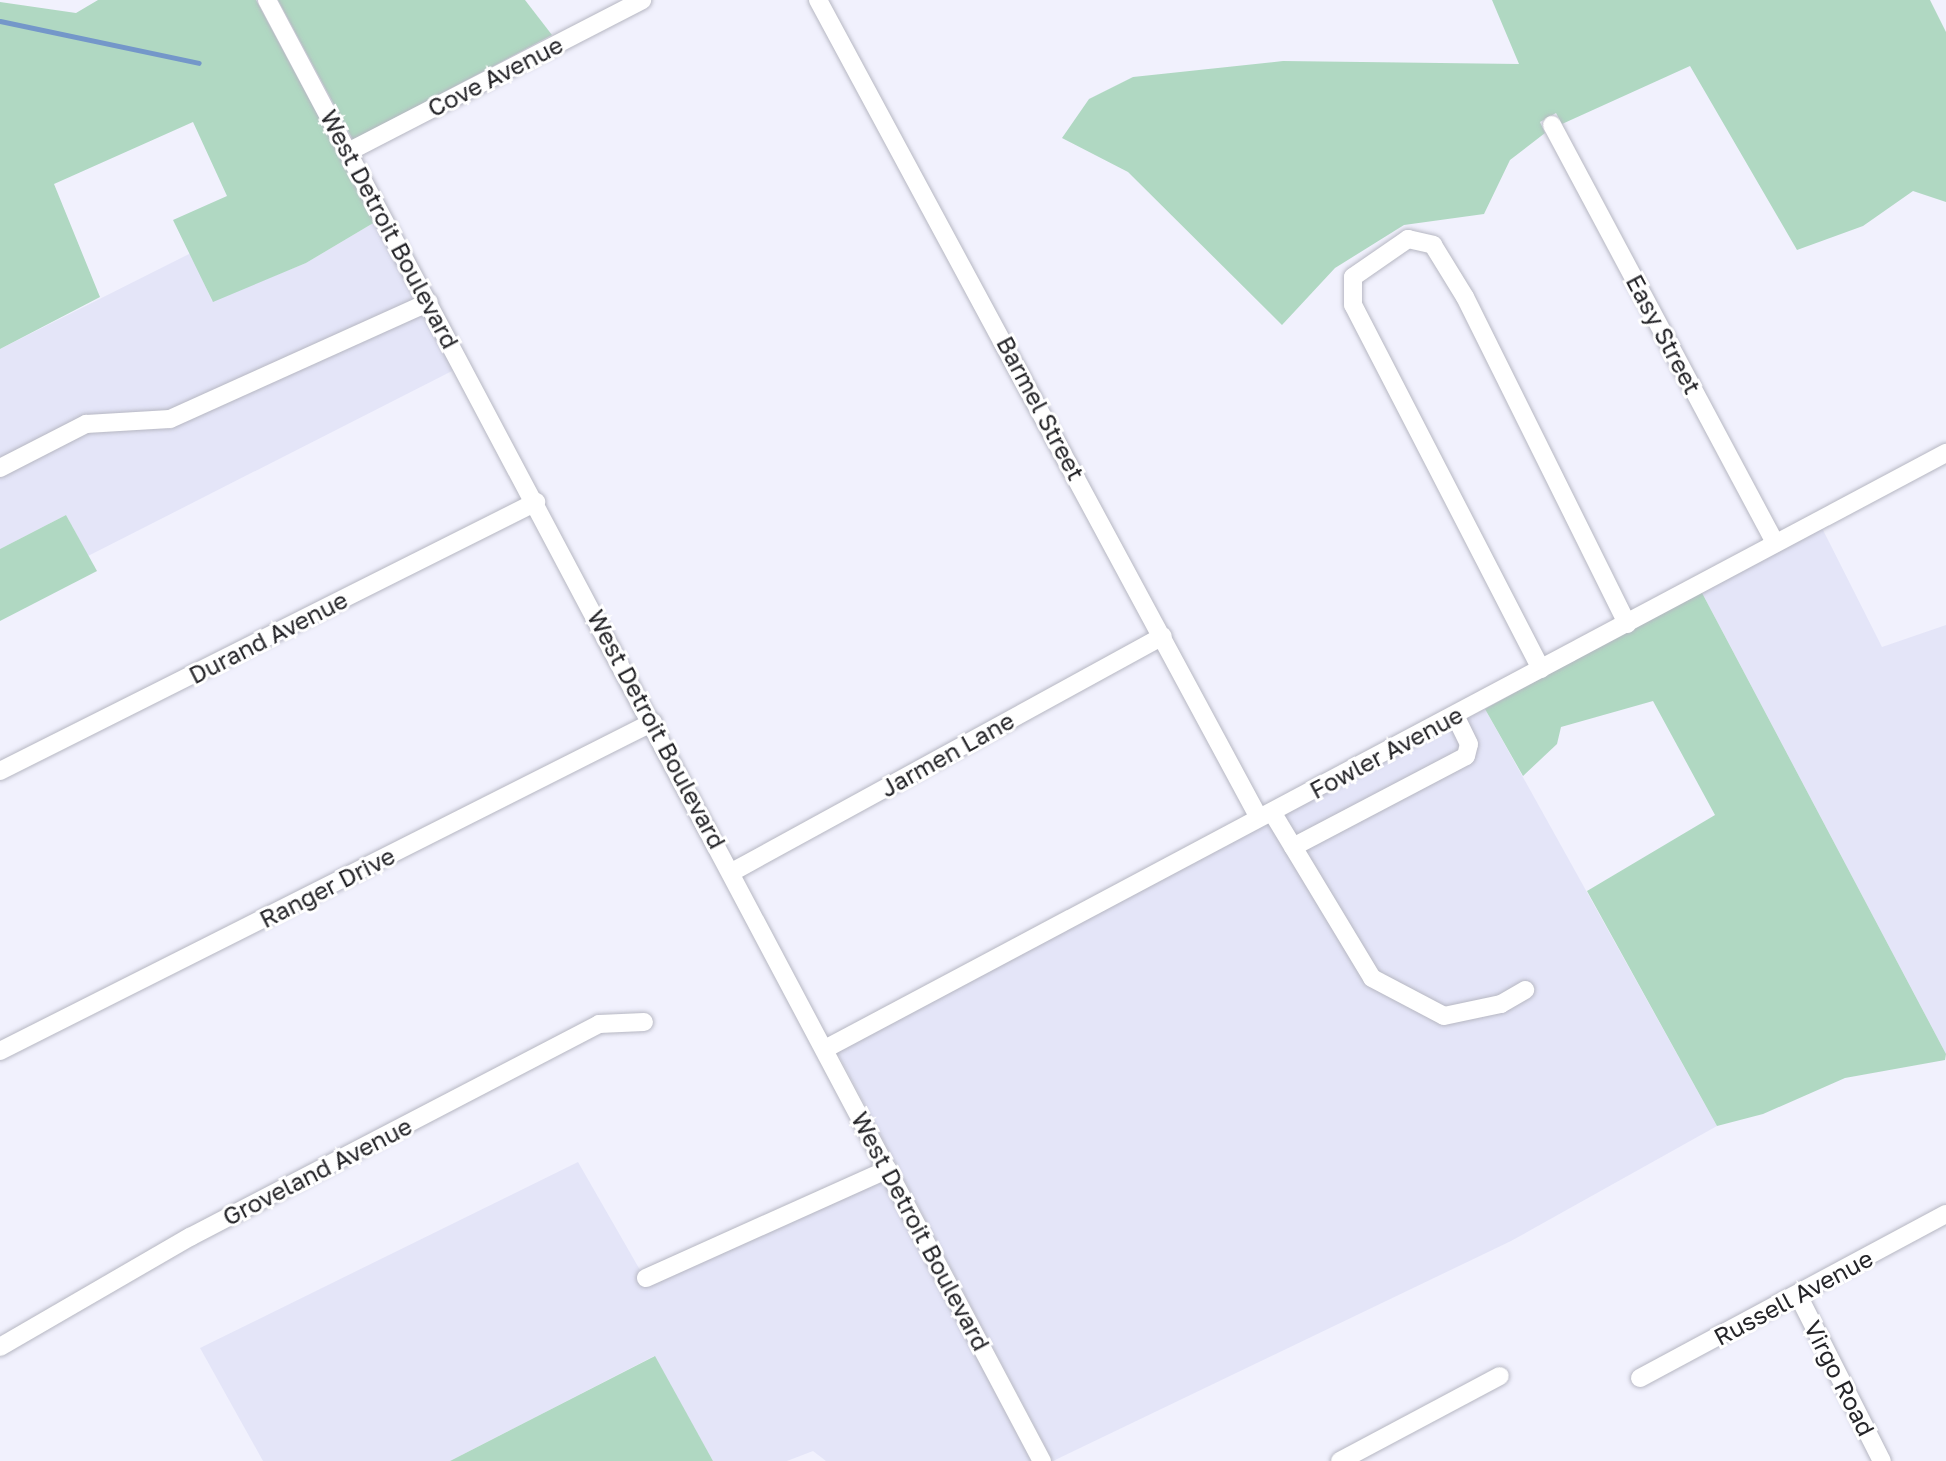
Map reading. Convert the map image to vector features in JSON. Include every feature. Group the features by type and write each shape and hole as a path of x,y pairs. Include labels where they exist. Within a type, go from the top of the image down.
{"street":[{"name":"West Detroit Boulevard","path":"267,0 653,722 1042,1461"},
{"name":"Cove Avenue","path":"348,152 642,0"},
{"name":"Barmel Street","path":"818,0 1163,636 1266,815 1293,847 1372,978 1412,1003 1444,1016 1501,1004 1525,990"},
{"name":"Easy Street","path":"1552,125 1774,543"},
{"path":"1541,669 1353,305 1353,277 1408,239 1433,245 1465,297 1627,624"},
{"path":"0,468 86,424 170,419 429,302"},
{"name":"Fowler Avenue","path":"825,1049 1946,453"},
{"name":"Durand Avenue","path":"0,771 536,502"},
{"name":"Jarmen Lane","path":"732,872 1163,636"},
{"path":"1293,847 1466,756 1469,744 1455,715"},
{"name":"Ranger Drive","path":"0,1051 653,722"},
{"name":"Groveland Avenue","path":"0,1347 190,1237 599,1024 644,1022"},
{"path":"646,1278 888,1169"},
{"name":"Russell Avenue","path":"1640,1378 1946,1214"},
{"name":"Virgo Road","path":"1798,1295 1882,1461"},
{"path":"1340,1461 1500,1376"}],"shaded area":[{"path":"375,222 454,370 88,556 66,515 0,549 0,349 191,253 212,301 306,263"},
{"path":"1822,528 1882,647 1946,625 1946,1054 1701,591"},
{"path":"1485,709 1717,1126 1511,1241 1053,1461 837,1052"},
{"path":"578,1162 640,1270 840,1183 883,1180 1031,1461 826,1461 813,1451 787,1461 713,1461 654,1356 450,1461 263,1461 200,1348"}],"green space":[{"path":"98,0 256,0 375,222 306,263 213,302 173,220 227,196 193,122 54,184 100,297 0,349 0,2 76,13"},
{"path":"278,0 525,0 552,35 353,140"},
{"path":"1492,0 1930,0 1946,32 1946,202 1913,191 1863,226 1797,250 1690,66 1562,124 1556,113 1540,122 1545,133 1510,160 1484,214 1404,225 1335,268 1282,325 1128,172 1062,138 1089,99 1133,77 1283,61 1519,64"},
{"path":"66,515 97,571 0,621 0,549"},
{"path":"1701,591 1946,1054 1945,1060 1845,1078 1763,1114 1717,1126 1587,891 1715,815 1653,701 1561,727 1557,744 1523,776 1485,709"},
{"path":"655,1356 713,1461 450,1461"}],"waterway":[{"path":"0,21 199,63"}]}
